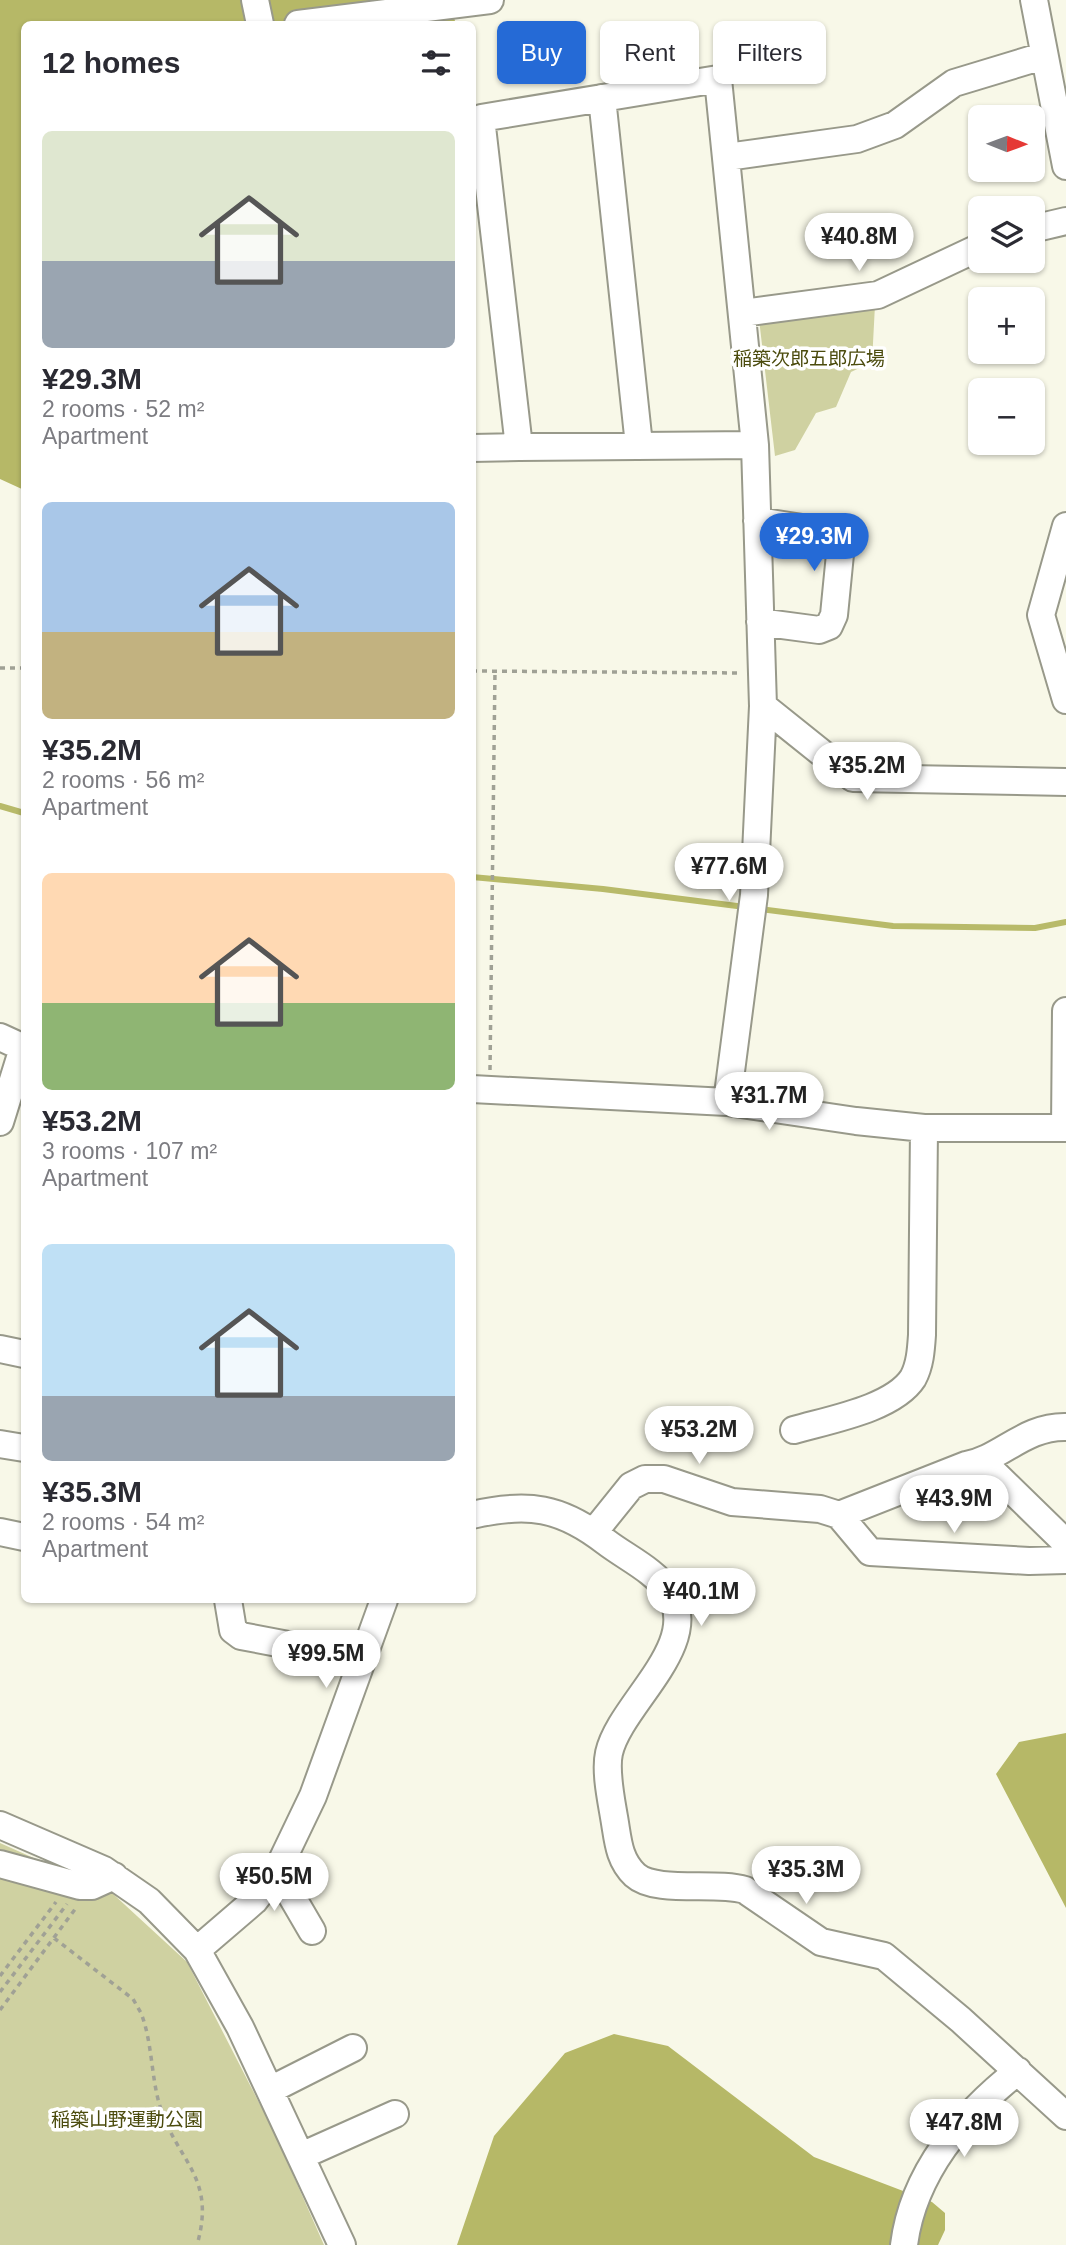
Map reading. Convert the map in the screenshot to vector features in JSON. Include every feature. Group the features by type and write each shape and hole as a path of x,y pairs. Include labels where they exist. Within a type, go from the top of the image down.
{"street":[{"path":"255,0 259,21"},
{"path":"1034,0 1066,166"},
{"path":"321,21 474,1"},
{"path":"727,157 857,139 895,125 954,83 1043,56"},
{"path":"519,447 477,133 481,118 718,79 755,445 763,706 754,895 727,1102"},
{"path":"602,98 639,444"},
{"path":"1045,226 1066,221"},
{"path":"743,313 878,295 968,253"},
{"path":"476,448 639,444 755,445"},
{"path":"757,522 834,533 841,544 834,615 830,626 819,629 760,622"},
{"path":"1066,526 1041,615 1066,700"},
{"path":"763,706 853,778 1066,782"},
{"path":"481,1089 727,1102 923,1128 1066,1128 1066,1011"},
{"path":"0,1122 16,1044"},
{"path":"794,1430 895,1398 912,1378 920,1359 922,1335 923,1128"},
{"path":"0,1349 21,1353"},
{"path":"839,1515 965,1465 983,1462 1014,1440 1062,1431"},
{"path":"0,1444 21,1448"},
{"path":"983,1462 1066,1543"},
{"path":"594,1532 631,1486 645,1479 663,1479 732,1502 820,1509 839,1515 870,1552 1029,1561 1066,1560"},
{"path":"476,1514 518,1508 549,1510 568,1516 655,1576 669,1593 676,1610 674,1642 609,1753 612,1801 621,1857 637,1876 647,1881 732,1886 745,1890 821,1942 884,1956 1018,2071 1066,2116"},
{"path":"0,1532 21,1536"},
{"path":"228,1603 233,1630 241,1636 362,1660"},
{"path":"197,1950 254,1900 277,1871 313,1796 383,1603"},
{"path":"0,1825 89,1883"},
{"path":"0,1864 89,1883 149,1901 197,1950 240,2027 342,2245"},
{"path":"277,1871 312,1931"},
{"path":"270,2090 353,2048"},
{"path":"904,2245 906,2229 927,2176 941,2151 957,2128 1018,2071"},
{"path":"301,2156 395,2114"}],"path":[{"path":"0,668 21,668"},
{"path":"476,671 761,673"},
{"path":"481,1089 495,671"},
{"path":"0,2010 54,1938 89,1883"},
{"path":"0,1976 89,1883"},
{"path":"0,1992 89,1883"},
{"path":"54,1938 133,1999 141,2012 161,2108 197,2174 202,2192 197,2245"}],"green space":[{"path":"0,0 448,0 455,21 21,21 21,489 0,479"},
{"name":"稲築次郎五郎広場","path":"875,305 872,362 851,372 836,407 816,413 795,450 775,456 759,319"},
{"path":"1066,1733 1066,1908 996,1774 1019,1742"},
{"name":"稲築山野運動公園","path":"0,1843 112,1893 187,1962 275,2134 324,2245 0,2245"},
{"path":"614,2034 668,2046 814,2157 932,2202 945,2213 945,2230 938,2245 457,2245 494,2136 565,2053"}],"waterway":[{"path":"0,806 21,812"},
{"path":"476,877 603,889 745,907"},
{"path":"760,909 893,926 1035,928 1066,922"}]}
